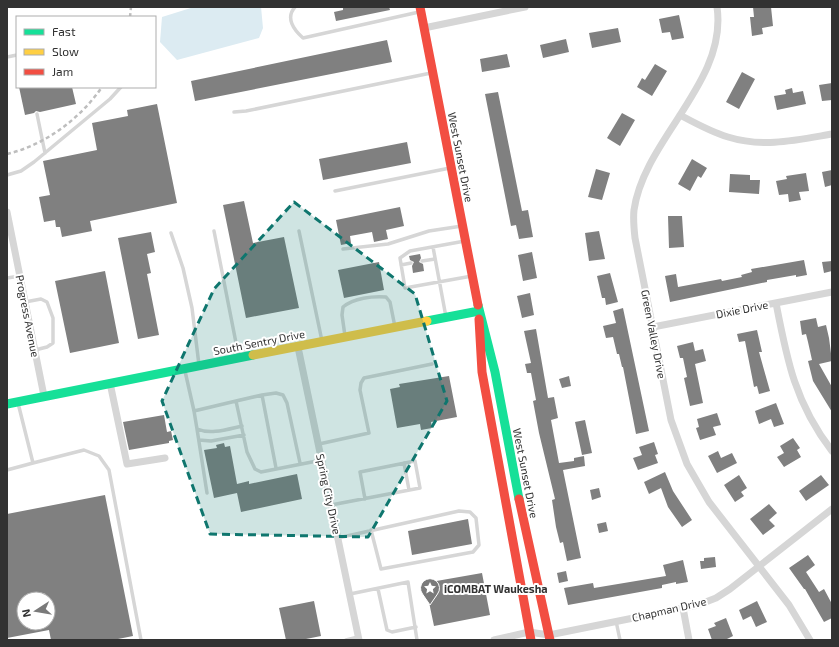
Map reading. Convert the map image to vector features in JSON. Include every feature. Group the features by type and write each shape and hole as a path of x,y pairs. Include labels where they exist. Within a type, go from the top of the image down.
{"main road":[{"name":"West Sunset Drive","path":"420,10 479,311 494,366 512,467 547,638"},
{"name":"West Sunset Drive","path":"479,311 478,332 482,372 530,636"},
{"name":"South Sentry Drive","path":"7,404 479,311"}],"street":[{"path":"424,28 525,7"},
{"name":"Green Valley Drive","path":"717,7 718,32 712,54 707,67 644,180 634,211 635,238 671,420 687,464 709,502 789,605 810,640"},
{"path":"680,115 717,133 751,142 783,143 832,134"},
{"name":"Progress Avenue","path":"7,212 10,244 20,276 44,396"},
{"name":"Dixie Drive","path":"653,327 832,292"},
{"path":"776,303 789,367 797,390 813,424 832,451"},
{"name":"Spring City Drive","path":"298,347 359,638"},
{"path":"110,383 127,464 165,458"},
{"name":"Chapman Drive","path":"494,640 530,636 547,638 616,621 698,605 716,598 738,584 832,509"},
{"path":"683,608 689,640"}],"lane":[{"path":"295,7 291,17 294,30 303,38 420,10"},
{"path":"234,112 246,111 432,73"},
{"path":"7,175 21,171 45,153 110,99 120,88"},
{"path":"37,114 45,153"},
{"path":"335,191 451,168"},
{"path":"343,249 388,244 429,231 463,225"},
{"path":"214,231 239,359"},
{"path":"299,232 322,342"},
{"path":"171,233 184,268 191,302 199,366"},
{"path":"466,241 410,251 400,258 405,288 473,275"},
{"path":"433,247 446,318"},
{"path":"422,261 435,258"},
{"path":"401,265 411,263"},
{"path":"7,278 20,276"},
{"path":"345,338 342,315 343,307 348,302 361,299 386,297 390,302 395,328"},
{"path":"25,302 41,299 47,302 53,318 53,343 35,350"},
{"path":"319,444 369,433 360,390 360,383 364,378 432,364"},
{"path":"185,369 194,411 207,493"},
{"path":"194,411 276,393 283,395 300,463"},
{"path":"262,396 276,468"},
{"path":"236,401 250,462 255,470 260,472 300,463 322,460"},
{"path":"18,402 33,463"},
{"path":"197,429 214,432 242,426"},
{"path":"199,440 218,441 244,435"},
{"path":"7,470 84,450 99,456 109,470 141,640"},
{"path":"331,505 365,499 420,488 415,461 360,472 365,499"},
{"path":"404,463 409,490"},
{"path":"338,538 371,530 459,511 470,512 476,518 479,545 473,552 381,569 371,530"},
{"path":"350,594 408,582 418,640"},
{"path":"378,589 387,630 392,632 416,627"},
{"path":"616,621 620,640"},
{"path":"346,640 359,638"}],"highlighted area":[{"path":"294,202 415,294 447,401 368,537 210,534 162,401 214,289"}],"shaded area":[{"path":"194,7 261,7 263,28 259,38 177,60 160,42 162,17"}],"building":[{"path":"343,7 389,7 390,10 336,21 334,12 343,10"},
{"path":"753,7 771,7 773,26 762,28 763,34 752,36 750,17 754,17"},
{"path":"679,15 684,38 672,40 670,32 662,33 659,19"},
{"path":"618,28 621,42 592,48 589,33"},
{"path":"566,39 569,52 543,58 540,45"},
{"path":"387,40 392,62 195,101 191,81"},
{"path":"507,54 510,67 482,72 480,59"},
{"path":"655,64 667,71 652,96 637,87 642,78 645,80"},
{"path":"742,72 755,79 739,109 726,102"},
{"path":"832,83 832,100 822,101 819,85"},
{"path":"19,88 72,88 76,104 40,112 36,111 25,115"},
{"path":"792,88 793,93 803,91 806,104 777,110 774,96 786,94 785,90"},
{"path":"498,92 522,211 528,210 533,237 519,239 516,225 511,226 485,94"},
{"path":"157,104 177,203 90,221 92,231 62,237 60,227 56,227 55,220 44,222 39,197 50,195 43,161 97,150 92,123 128,116 127,110"},
{"path":"622,113 635,120 620,146 607,138"},
{"path":"407,142 411,163 323,180 319,159"},
{"path":"692,159 707,168 701,178 698,176 690,191 678,184"},
{"path":"596,169 610,173 602,200 588,197"},
{"path":"832,170 832,185 825,187 822,172"},
{"path":"806,173 809,191 799,192 801,200 789,202 788,194 779,195 776,181 787,179 786,176"},
{"path":"730,174 750,175 750,180 760,180 759,194 729,192"},
{"path":"244,201 253,243 284,237 299,308 246,318 223,205"},
{"path":"400,207 404,226 386,230 388,239 374,242 372,232 350,236 351,243 341,245 336,220"},
{"path":"668,216 682,216 684,247 669,248"},
{"path":"599,231 605,259 589,261 585,233"},
{"path":"151,232 155,252 147,254 151,273 147,274 159,335 138,339 118,238"},
{"path":"532,252 537,278 523,281 518,255"},
{"path":"420,254 421,258 419,262 423,264 424,271 413,273 412,266 414,262 410,260 409,256"},
{"path":"804,260 807,275 796,277 796,275 767,280 767,282 670,302 665,276 676,274 678,287 721,279 722,281 742,277 741,275 752,272 751,269"},
{"path":"832,261 832,271 824,273 822,262"},
{"path":"379,262 384,290 344,298 338,270"},
{"path":"105,271 119,343 70,353 55,281"},
{"path":"610,273 618,302 606,305 605,298 602,298 597,276"},
{"path":"530,293 534,315 522,318 517,296"},
{"path":"623,308 649,431 636,434 623,367 619,354 617,354 613,337 606,338 603,326 616,323 613,311"},
{"path":"816,318 818,327 826,325 829,338 832,361 819,364 832,387 832,412 813,381 808,361 812,360 808,342 806,334 802,335 800,321"},
{"path":"536,329 548,398 554,397 558,418 551,420 559,463 574,461 574,458 584,456 585,466 563,470 581,558 567,561 563,542 560,543 556,527 552,500 555,499 539,433 533,401 536,400 531,373 527,373 525,364 531,363 524,331"},
{"path":"757,330 762,352 759,352 770,391 759,394 757,386 754,387 745,341 739,342 737,334"},
{"path":"693,342 695,351 703,349 706,361 695,364 703,403 690,406 684,378 687,377 683,358 680,358 677,346"},
{"path":"449,376 457,417 431,422 432,428 421,430 420,424 397,428 390,389 400,387 399,384"},
{"path":"569,376 571,386 562,388 559,379"},
{"path":"776,403 784,424 774,427 771,419 759,424 755,411"},
{"path":"717,413 721,425 713,427 716,435 700,440 696,428 699,427 697,419"},
{"path":"164,415 167,432 171,431 173,440 169,441 169,443 129,450 123,422"},
{"path":"585,420 592,453 582,455 575,422"},
{"path":"793,438 800,448 797,450 801,457 784,467 777,457 784,453 780,446"},
{"path":"654,442 658,454 655,455 658,463 638,470 633,458 642,455 639,447"},
{"path":"224,443 225,447 230,446 237,484 249,481 249,484 297,474 302,499 241,512 237,493 214,498 204,450 217,448 216,445"},
{"path":"718,451 721,458 732,453 737,463 717,473 708,456"},
{"path":"665,472 673,491 692,520 682,527 668,507 661,488 649,494 644,482"},
{"path":"739,475 747,488 741,492 744,496 735,502 724,485"},
{"path":"821,475 829,485 806,501 799,491"},
{"path":"599,488 601,497 592,500 590,490"},
{"path":"105,495 133,636 113,640 51,640 49,631 56,631 56,591 16,591 16,631 44,631 7,638 7,514"},
{"path":"769,504 777,513 769,520 775,526 763,535 750,519"},
{"path":"468,519 472,544 412,555 408,531"},
{"path":"606,522 608,531 599,533 597,524"},
{"path":"808,555 815,565 806,572 819,592 824,589 832,604 832,618 824,622 805,589 789,568"},
{"path":"715,557 716,567 701,569 700,561 704,561 704,558"},
{"path":"683,560 688,582 676,584 676,582 662,585 662,588 568,605 564,588 593,583 594,588 666,576 663,565"},
{"path":"566,571 568,581 559,583 557,573"},
{"path":"482,573 490,615 434,626 425,583"},
{"path":"314,601 321,636 301,640 286,640 279,608"},
{"path":"757,601 767,622 756,627 751,616 743,620 739,610"},
{"path":"726,618 733,636 725,640 712,640 708,629 716,626 714,623"}],"railway":[{"path":"130,16 131,7"},
{"path":"7,154 35,144 60,129 83,110 101,88"}],"traffic: fast":[{"path":"478,305 495,372 519,499"},
{"path":"427,321 479,311"},
{"path":"7,404 253,355"}],"traffic: slow":[{"path":"253,355 427,321"}],"traffic: jam":[{"path":"420,7 478,305"},
{"path":"479,319 482,372 531,640"},
{"path":"519,499 550,640"}],"place":[{"name":"iCOMBAT Waukesha","path":"430,605"}]}
